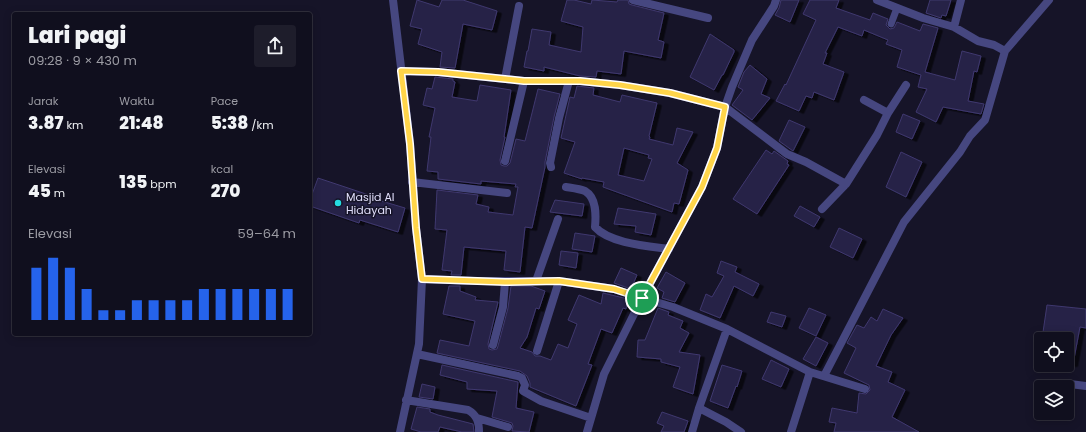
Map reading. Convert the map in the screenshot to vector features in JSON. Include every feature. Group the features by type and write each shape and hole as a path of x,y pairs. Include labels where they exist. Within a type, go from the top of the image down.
{"street":[{"path":"393,0 410,144 416,228 422,279 419,344 400,432"},
{"path":"633,0 708,18"},
{"path":"587,432 604,374 642,298 702,187 717,148 725,107 732,87 752,40 774,6 776,0"},
{"path":"877,0 954,27 978,41 994,45 1005,51"},
{"path":"954,27 962,0"},
{"path":"824,376 904,222 960,152 970,136 985,120 1005,51 1049,0"},
{"path":"506,79 519,6"},
{"path":"401,71 438,72 524,81 569,81 614,84 656,91 725,107 787,154 806,162 846,184"},
{"path":"505,161 524,81"},
{"path":"551,167 550,163 559,118 569,81"},
{"path":"822,208 846,184 878,135 888,114 906,85"},
{"path":"864,100 888,114"},
{"path":"412,182 507,193"},
{"path":"566,187 588,193 595,207 595,227 604,235 637,244 669,249"},
{"path":"536,281 558,219"},
{"path":"422,279 505,282 559,281 614,289 672,307 727,329 810,372 865,389"},
{"path":"537,351 559,281"},
{"path":"493,345 503,307 505,282"},
{"path":"692,432 727,329"},
{"path":"417,354 518,376 522,378 524,385 523,391 541,401 591,418"},
{"path":"791,432 810,372"},
{"path":"1074,384 1086,386"},
{"path":"406,400 468,410 477,418 479,432"},
{"path":"699,408 726,422 741,432"},
{"path":"477,418 508,427"}],"lane":[{"path":"891,24 897,8"}],"building":[{"path":"417,0 439,7 442,0 463,0 497,11 492,30 463,24 455,68 440,67 442,52 418,44 422,29 410,26"},
{"path":"567,0 591,4 592,0 617,2 618,0 628,0 629,4 664,13 658,40 664,42 661,58 624,51 621,74 597,71 596,77 580,76 544,67 544,71 524,67 532,29 551,32 549,45 581,52 583,27 561,21"},
{"path":"781,0 799,0 790,22 775,15"},
{"path":"810,0 839,0 836,8 870,20 873,13 888,19 886,25 890,29 894,28 897,22 920,31 923,24 938,28 925,72 955,80 962,51 981,56 977,72 974,71 968,101 984,104 981,114 943,107 936,122 916,112 927,89 918,87 921,75 897,67 902,50 886,44 888,40 864,30 862,36 838,27 825,53 827,53 823,64 844,72 834,100 814,92 812,98 806,96 799,111 776,101 785,84 786,85 816,20 803,14"},
{"path":"930,0 951,0 946,16 942,15 941,18 926,13"},
{"path":"710,34 734,50 723,75 714,90 690,77"},
{"path":"750,65 767,79 761,94 770,98 752,120 732,105 743,90 738,87 744,72"},
{"path":"435,77 453,79 455,82 452,97 477,101 480,85 511,90 505,137 500,160 501,165 504,166 507,166 510,163 516,139 525,141 538,89 560,94 532,228 525,227 520,272 504,270 506,251 464,247 461,275 451,275 452,271 442,270 447,230 435,229 437,190 478,195 476,204 489,207 488,212 513,215 518,187 515,187 516,184 481,181 481,184 438,179 438,172 427,171 431,137 429,137 435,108 423,105 427,88 432,89"},
{"path":"577,86 594,88 593,95 620,102 622,95 657,103 649,139 673,145 677,128 693,132 677,163 688,170 679,204 674,203 672,212 603,187 604,182 582,179 564,173 575,142 561,138 570,97 574,98","holes":["624,148 649,155 648,158 652,159 644,181 618,175"]},
{"path":"903,114 920,121 912,139 896,132"},
{"path":"789,120 805,127 793,151 779,141"},
{"path":"766,150 772,154 774,151 788,161 787,164 789,165 757,214 733,199"},
{"path":"901,152 922,162 906,197 886,187"},
{"name":"Masjid Al Hidayah","path":"318,178 369,195 368,197 405,208 398,232 360,220 359,223 312,207 312,194"},
{"path":"555,200 584,204 582,216 550,212"},
{"path":"800,206 820,217 814,227 794,216"},
{"path":"618,208 656,214 651,235 635,232 636,226 614,224"},
{"path":"839,228 862,239 853,258 830,247"},
{"path":"575,233 595,236 592,252 572,249"},
{"path":"561,251 578,253 576,268 559,265"},
{"path":"721,261 737,267 735,272 759,284 753,296 734,286 720,318 700,310 706,294 712,297 724,276 717,273"},
{"path":"621,268 637,275 631,289 614,283"},
{"path":"666,272 685,283 675,302 662,298 664,292 657,288"},
{"path":"449,286 460,286 460,291 476,297 475,300 498,302 488,344 489,349 492,350 497,349 498,346 508,308 511,286 531,286 545,291 539,309 536,308 527,337 520,348 532,352 535,356 540,356 551,360 558,344 568,348 577,324 568,320 579,295 601,304 603,293 628,299 626,309 623,308 612,333 601,329 588,364 592,365 576,406 530,387 527,376 520,371 437,353 440,340 469,346 475,321 443,314"},
{"path":"1047,305 1086,309 1086,328 1080,327 1074,359 1074,332 1043,332"},
{"path":"658,308 669,312 668,315 683,321 680,328 689,333 679,352 700,355 693,394 673,387 680,367 661,362 661,359 637,357 638,340 645,340"},
{"path":"809,308 826,315 816,336 799,328"},
{"path":"883,309 903,318 891,335 876,366 892,372 888,382 905,390 892,417 919,432 834,432 836,423 829,422 832,408 857,413 859,393 866,394 870,390 869,385 844,373 856,348 847,343 857,325 864,328 871,317 877,321"},
{"path":"771,312 786,316 782,327 767,322"},
{"path":"816,337 828,343 816,366 803,359"},
{"path":"771,360 789,369 781,387 762,379"},
{"path":"442,365 518,382 516,408 534,412 529,432 512,431 512,423 492,417 497,391 467,389 467,382 440,375"},
{"path":"722,365 742,371 728,408 710,401"},
{"path":"422,384 435,387 433,399 419,397"},
{"path":"417,407 430,409 430,412 438,415 473,424 474,432 462,432 440,427 438,432 421,432 411,429"},
{"path":"662,412 688,421 684,432 661,432 664,426 657,423"}],"place":[{"name":"Masjid Al Hidayah","path":"338,203"}],"route":[{"path":"401,71 438,72 524,81 580,81 620,85 670,93 725,107 717,148 702,187 642,298 614,289 559,281 505,282 422,279 416,228 410,144 401,71"}]}
